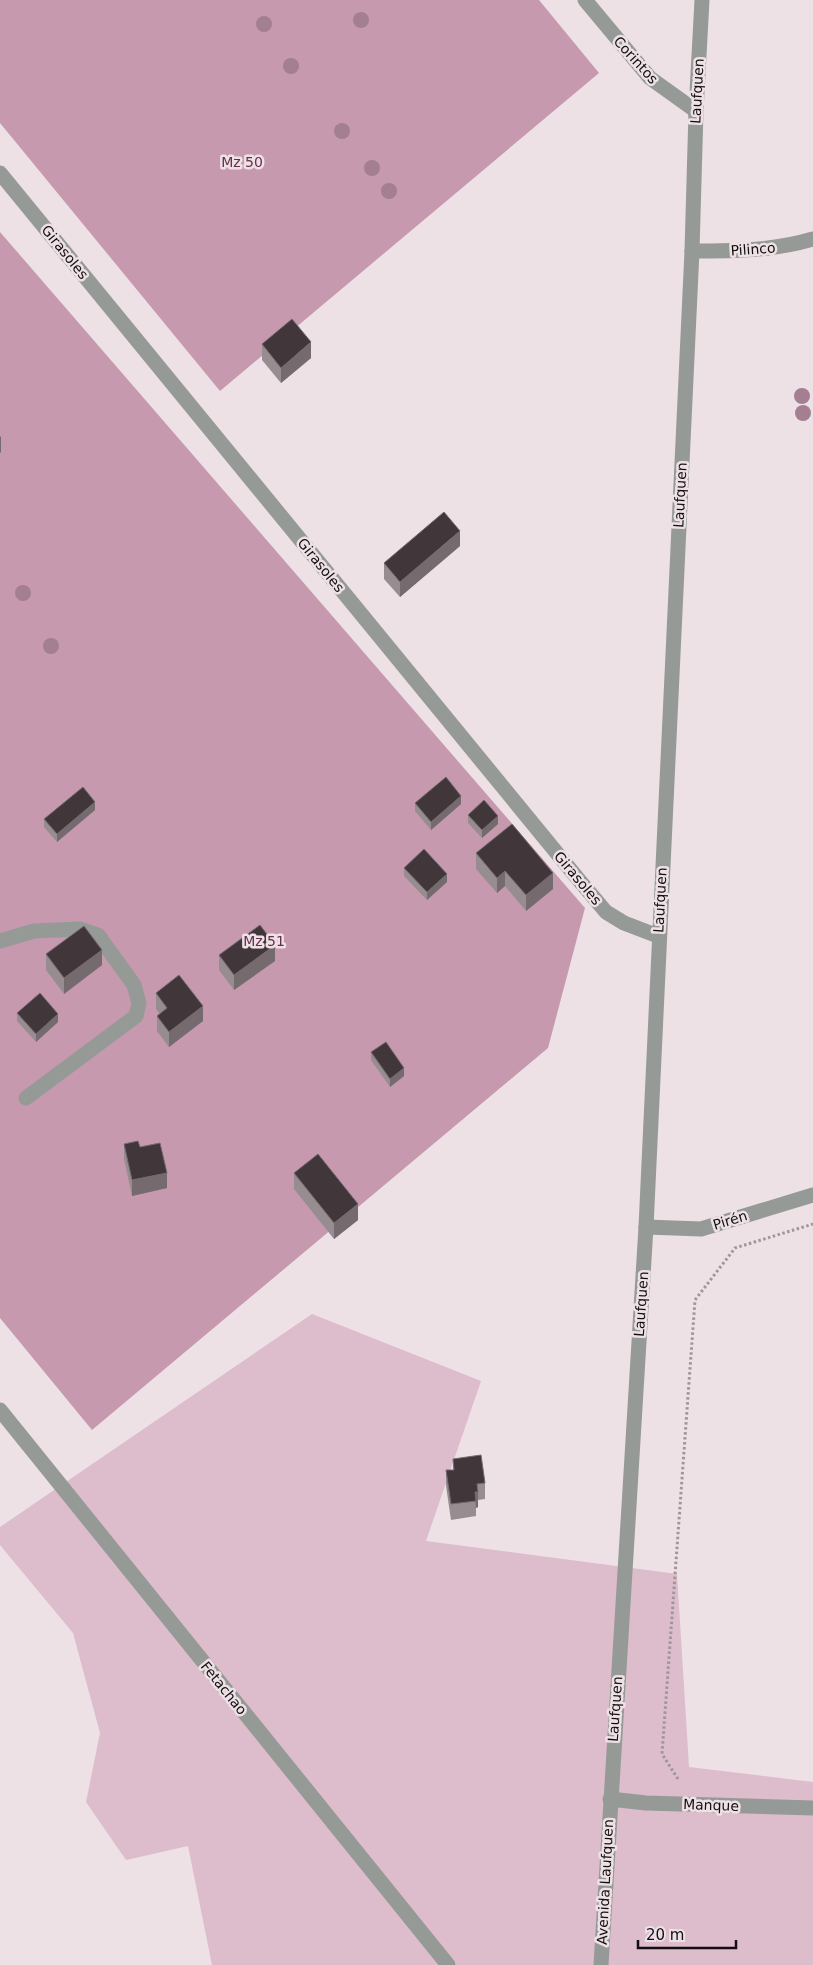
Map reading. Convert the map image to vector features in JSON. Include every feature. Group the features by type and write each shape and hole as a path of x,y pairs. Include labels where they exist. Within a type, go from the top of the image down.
{"street":[{"name":"Corintos","path":"585,0 650,78 696,111"},
{"name":"Laufquen","path":"610,1799 646,1227 702,0"},
{"name":"Girasoles","path":"0,173 578,880 606,912 624,923 658,936"},
{"name":"Pilinco","path":"692,251 751,251 794,245 813,240"},
{"path":"0,941 34,931 80,929 98,936 134,985 139,1003 136,1016 26,1098"},
{"name":"Pirén","path":"646,1227 701,1229 813,1196"},
{"name":"Fetachao","path":"0,1410 448,1965"},
{"name":"Manque","path":"610,1799 646,1803 813,1808"},
{"name":"Avenida Laufquen","path":"601,1965 610,1799"}],"path":[{"path":"681,1784 662,1754 695,1300 735,1248 813,1224"}],"shaded area":[{"path":"312,1314 481,1381 426,1541 677,1574 689,1767 813,1782 813,1965 212,1965 188,1846 126,1860 86,1802 100,1733 73,1633 0,1545 0,1527"}],"green space":[{"name":"Mz 50","path":"0,0 539,0 599,73 220,391 0,123"},
{"name":"Mz 51","path":"0,232 585,908 548,1048 92,1430 0,1318"}],"building":[{"path":"292,319 311,342 281,368 262,344"},
{"path":"444,512 460,531 400,582 384,563"},
{"path":"446,777 461,796 431,822 415,803"},
{"path":"83,787 95,802 57,834 44,819"},
{"path":"484,800 498,816 482,830 468,815"},
{"path":"512,824 553,873 526,895 505,871 497,878 476,853"},
{"path":"424,849 447,874 427,892 404,868"},
{"path":"260,925 275,945 234,975 219,955"},
{"path":"84,926 102,950 64,978 46,954"},
{"path":"179,975 203,1006 169,1032 157,1016 167,1008 156,993"},
{"path":"40,993 58,1014 36,1034 17,1013"},
{"path":"386,1042 404,1068 390,1079 371,1052"},
{"path":"138,1141 140,1147 160,1143 167,1173 132,1180 124,1144"},
{"path":"318,1154 358,1204 334,1223 294,1173"},
{"path":"481,1455 485,1483 477,1484 478,1492 475,1492 476,1501 451,1504 446,1470 454,1470 453,1459"}]}
